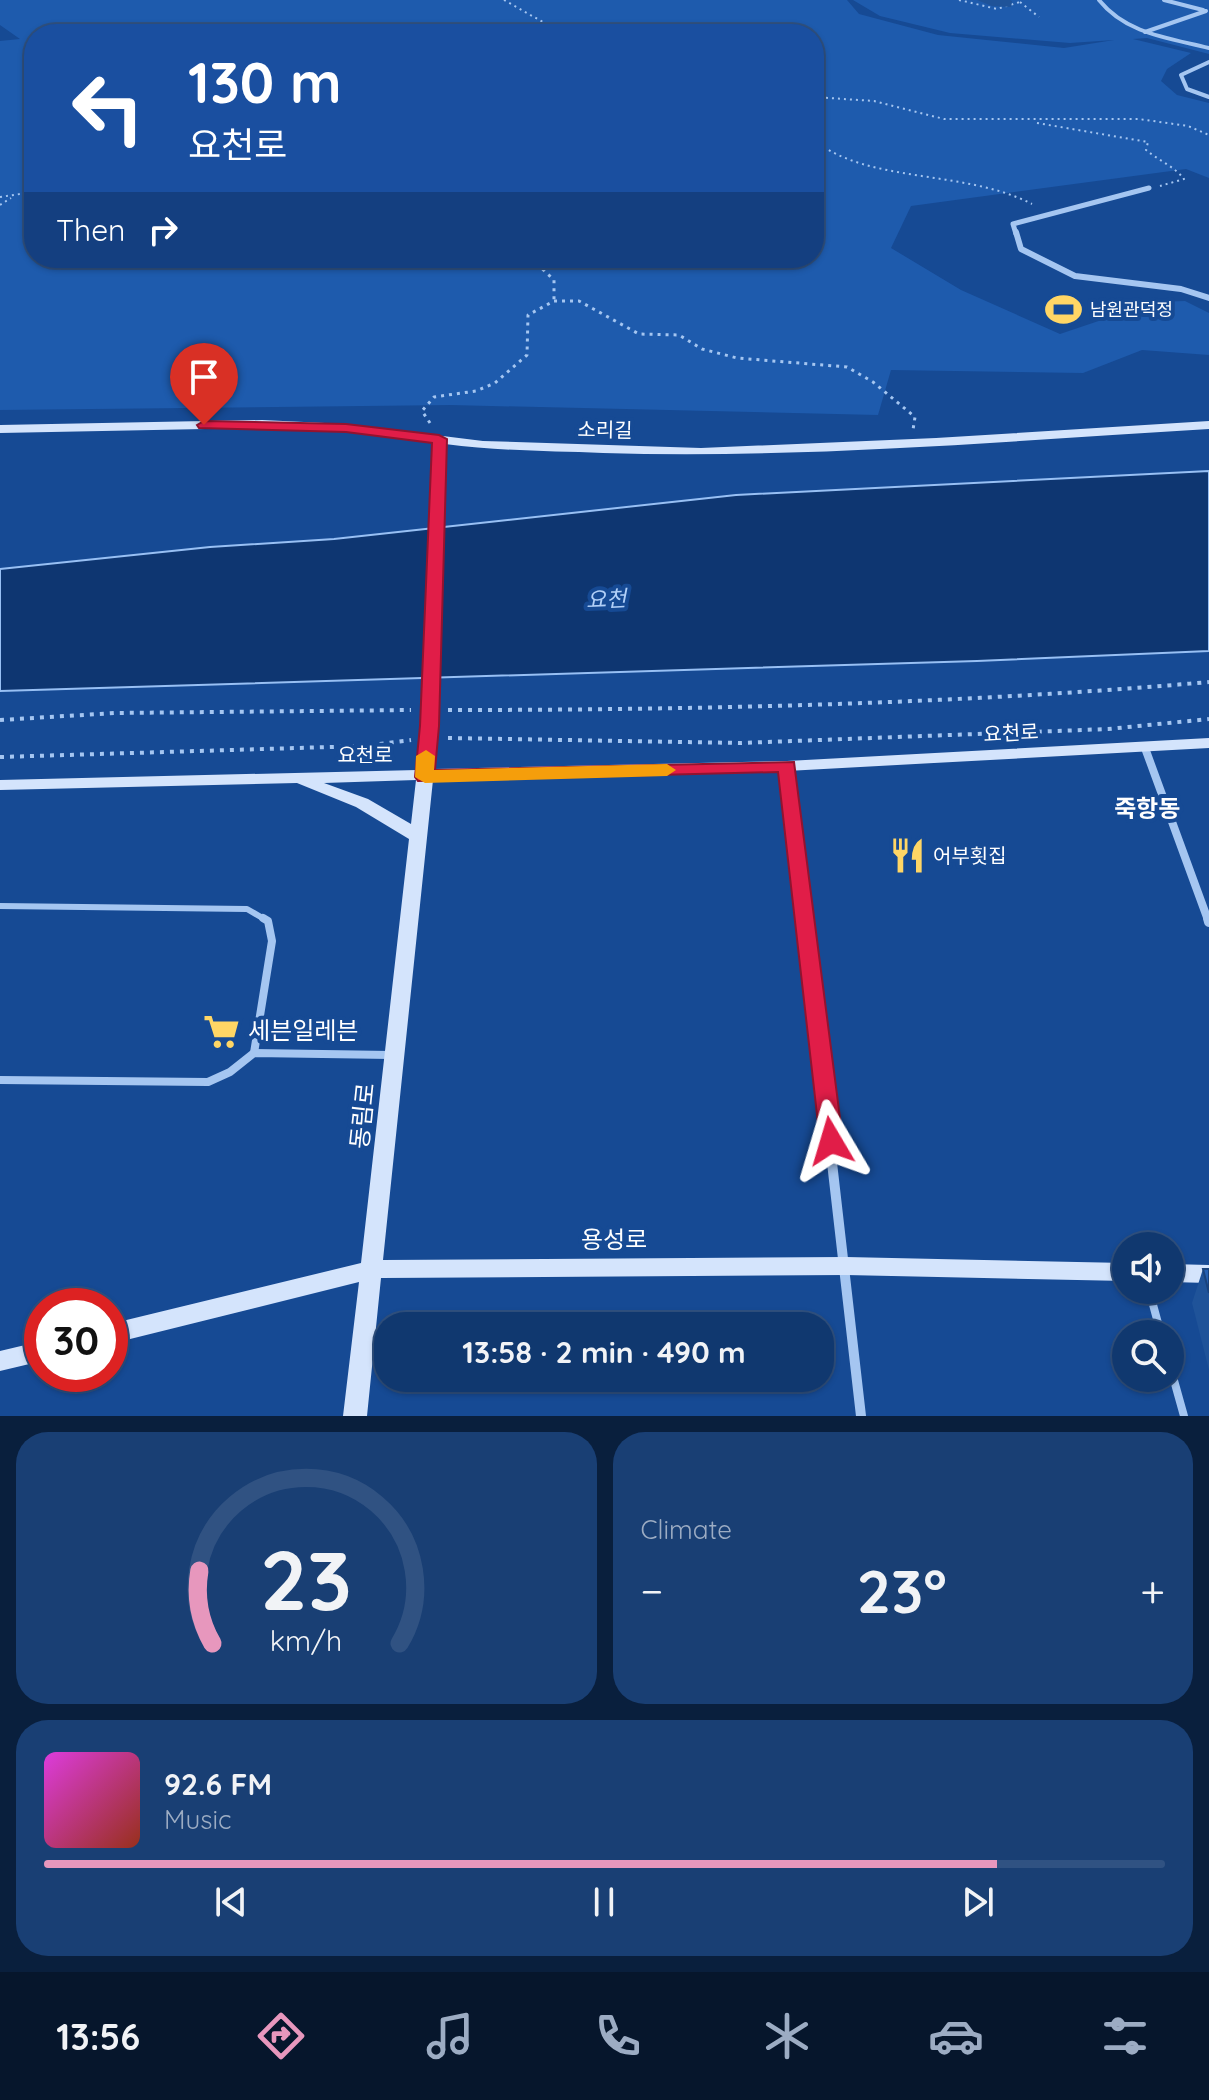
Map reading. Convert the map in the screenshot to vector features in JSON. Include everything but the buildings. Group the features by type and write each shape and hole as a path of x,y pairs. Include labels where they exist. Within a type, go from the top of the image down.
{"street":[{"path":"1149,188 1013,224 1021,249 1075,276 1181,289 1209,298"},
{"name":"소리길","path":"0,429 262,424 346,428 538,448 669,451 920,443 1209,425"},
{"name":"동림로","path":"355,1416 431,721 439,439"},
{"name":"요천로","path":"0,785 787,766 1209,743"},
{"path":"1145,748 1209,922"},
{"path":"787,766 861,1416"},
{"path":"295,777 362,803 417,836"},
{"name":"용성로","path":"128,1330 372,1269 846,1266 1112,1272"},
{"path":"1184,1273 1209,1274"},
{"path":"0,1361 24,1355"}],"lane":[{"path":"1099,0 1116,17 1145,32 1209,48"},
{"path":"1164,0 1208,11"},
{"path":"1145,32 1208,11"},
{"path":"1209,62 1181,75 1187,89 1209,97"},
{"path":"0,906 247,909 268,921 272,941 254,1053"},
{"path":"0,1080 208,1082 230,1072 254,1053 395,1055"},
{"path":"1177,1392 1184,1416"}],"path":[{"path":"504,0 550,24"},
{"path":"959,0 979,8 993,9 1020,1 1039,17"},
{"path":"824,98 874,101 944,119 1139,119 1188,126 1209,135"},
{"path":"1026,121 1148,142 1146,150 1162,164 1179,172 1184,179 1149,188"},
{"path":"824,150 874,167 993,185 1016,193 1047,215"},
{"path":"0,197 24,194"},
{"path":"0,205 13,196"},
{"path":"541,268 554,280 554,301"},
{"path":"439,439 422,411 434,397 478,393 505,379 527,355 528,315 554,301 579,301 639,334 679,335 702,349 737,358 847,367 873,382 915,417 912,434 920,443"},
{"path":"0,757 363,746 431,721 862,705 1099,693 1209,682"},
{"path":"0,720 115,713 431,721 740,743 1108,729 1209,719"}],"shaded area":[{"path":"0,0 847,0 859,14 938,35 1064,48 1114,40 1070,43 950,33 880,16 853,0 1209,0 1209,54 1147,38 1133,39 1191,53 1167,69 1161,81 1177,95 1209,103 1209,178 1186,169 911,206 891,248 961,290 1060,334 1155,302 1185,301 1209,313 1209,355 1142,350 1083,373 891,370 878,415 451,405 0,410 0,41 20,39 0,25"}],"water":[{"name":"요천","path":"1209,471 1209,651 0,691 0,569 210,547 334,539 736,495"}],"slow traffic":[{"path":"426,756 425,777 667,770"}],"place":[{"name":"남원관덕정","path":"1064,310"},
{"name":"어부횟집","path":"907,856"},
{"name":"세븐일레븐","path":"222,1031"}],"district":[{"name":"죽항동","path":"1147,809"}],"route":[{"path":"204,425 346,428 439,439 430,726 425,777 787,766 831,1141"}]}
